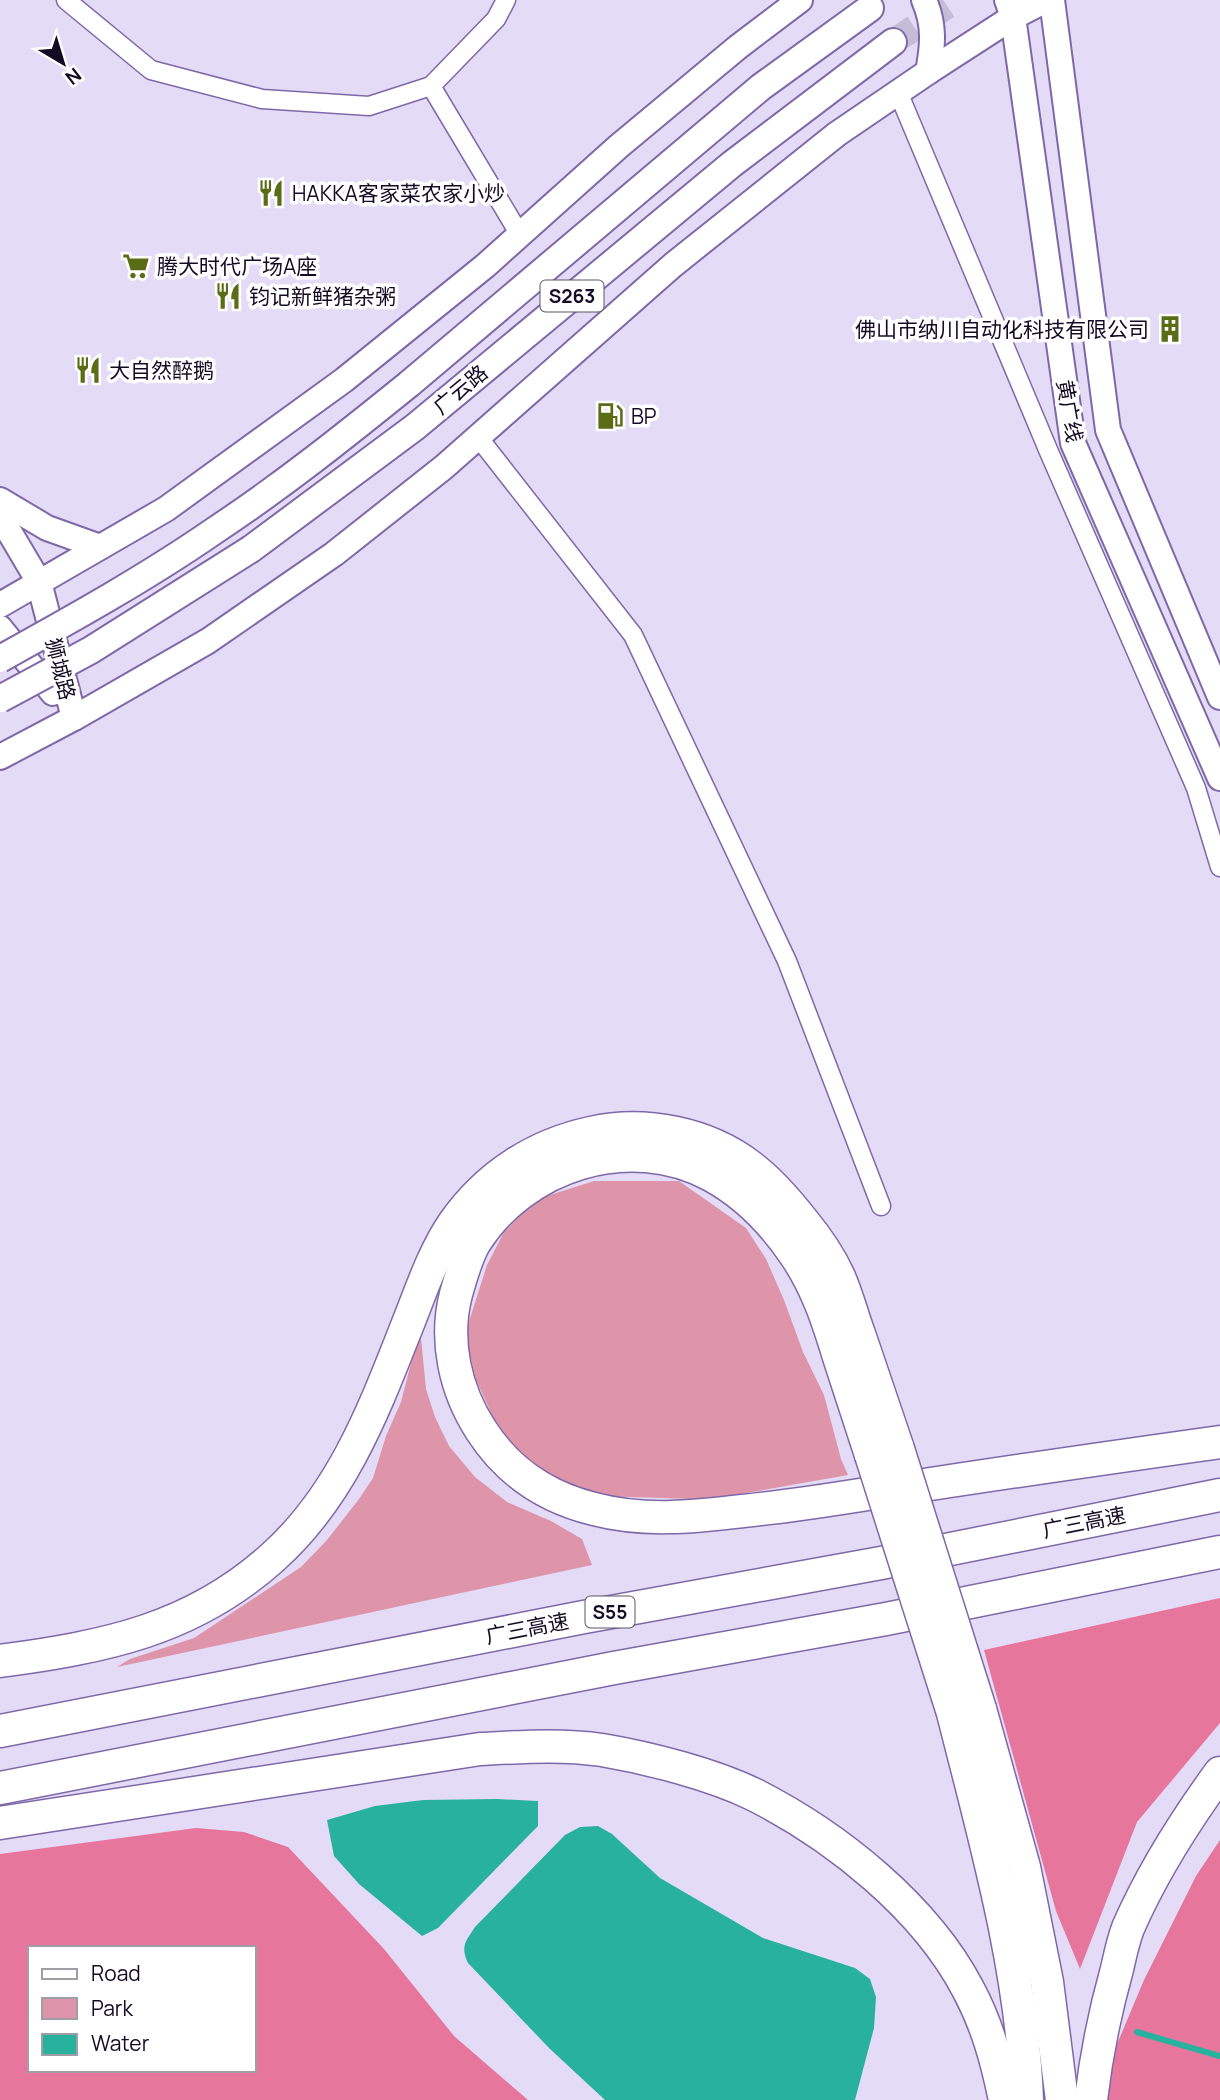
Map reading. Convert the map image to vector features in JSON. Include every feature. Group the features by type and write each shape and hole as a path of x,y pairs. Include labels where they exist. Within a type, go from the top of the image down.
{"highway":[{"path":"0,1661 68,1651 164,1626 205,1606 272,1559 325,1500 348,1462 368,1421 430,1268 452,1226 475,1196 500,1173 530,1155 572,1137 611,1129 652,1129 685,1135 715,1146 750,1166 783,1196 812,1233 838,1275 885,1452 967,1711 1024,1867 1047,1982 1062,2100"},
{"path":"885,1452 821,1299 797,1257 771,1223 748,1201 708,1173 671,1161 632,1156 595,1158 559,1169 522,1190 473,1244 452,1310 451,1347 457,1380 470,1414 491,1446 522,1476 555,1497 595,1510 637,1518 694,1517 782,1507 1220,1441"},
{"name":"广三高速","path":"0,1731 584,1617 881,1563 1220,1495"},
{"path":"0,1788 614,1668 886,1619 1220,1552"},
{"path":"967,1711 991,1861 1016,1987 1027,2100"},
{"path":"0,1822 480,1749 549,1746 602,1751 703,1775 752,1794 796,1818 836,1844 901,1901 942,1949 967,1988 985,2025 999,2069 1005,2100"},
{"path":"1091,2100 1106,2014 1128,1930 1189,1816 1220,1773"}],"main road":[{"path":"0,605 166,509 344,380 485,266 619,146 738,47 800,0"},
{"path":"924,0 933,31 933,49 928,72"},
{"name":"S263","path":"0,757 74,718 208,640 334,554 444,467 673,265 837,134 928,72 1010,9 1046,0"},
{"name":"黄广线","path":"1052,0 1108,430 1220,697"},
{"name":"广云路","path":"0,659 74,618 213,532 339,440 410,384 761,87 870,8"},
{"name":"黄广线","path":"1010,9 1073,443 1220,778"},
{"name":"广云路","path":"0,699 92,650 251,549 415,427 732,164 893,42"},
{"path":"0,500 47,528 100,547"},
{"name":"狮城路","path":"0,516 39,582 74,718"},
{"name":"狮城路","path":"0,628 74,718"}],"street":[{"path":"66,0 151,70 262,99 369,106 431,86 496,19 506,0"},
{"path":"431,86 520,235"},
{"path":"898,92 1049,452 1196,788 1220,867"},
{"path":"478,437 633,635 787,961 881,1206"}],"green space":[{"path":"594,1181 679,1181 746,1228 766,1259 803,1352 824,1395 841,1459 848,1475 724,1497 693,1499 596,1496 575,1489 544,1471 518,1451 497,1426 476,1380 465,1334 487,1265 503,1234 534,1200"},
{"path":"420,1328 426,1389 435,1417 449,1446 475,1477 507,1502 551,1521 582,1539 592,1565 117,1667 130,1659 194,1638 301,1567 327,1540 373,1478 386,1436 401,1402"}],"shaded area":[{"path":"1220,1598 1220,1723 1137,1822 1080,1969 1056,1911 984,1650"},
{"path":"196,1828 244,1832 288,1847 384,1949 454,2036 528,2100 0,2100 0,1854"},
{"path":"1220,1840 1220,2100 1102,2100 1104,2075 1144,1980 1196,1876"}],"water":[{"path":"423,1800 538,1801 538,1826 438,1928 422,1936 359,1884 334,1856 327,1820 375,1806"},
{"path":"598,1826 612,1834 660,1878 763,1938 855,1968 870,1979 876,1997 874,2028 855,2100 605,2100 549,2048 468,1963 464,1948 475,1927 565,1835 580,1827"}],"waterway":[{"path":"1137,2032 1220,2056"}],"tunnel":[{"path":"893,42 956,0"}],"place":[{"name":"HAKKA客家菜农家小炒","path":"271,193"},
{"name":"腾大时代广场A座","path":"136,266"},
{"name":"钧记新鲜猪杂粥","path":"228,296"},
{"name":"佛山市纳川自动化科技有限公司","path":"1170,329"},
{"name":"大自然醉鹅","path":"88,370"},
{"name":"BP","path":"610,416"}]}
